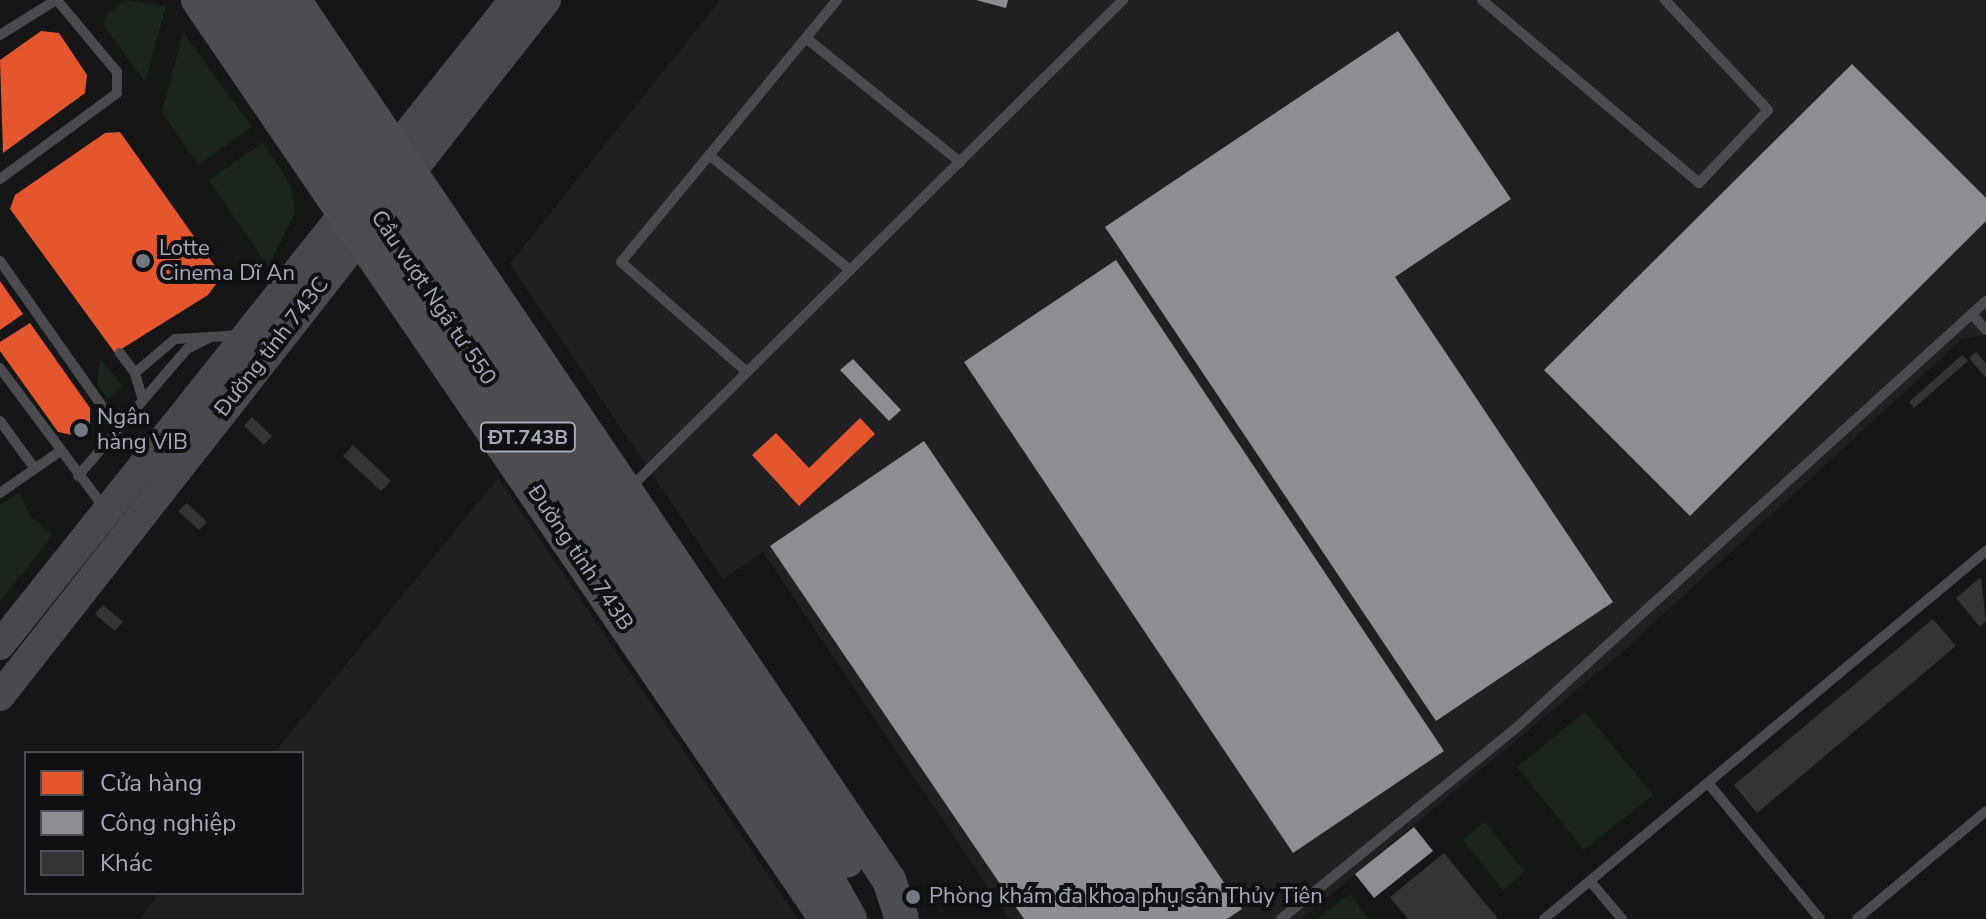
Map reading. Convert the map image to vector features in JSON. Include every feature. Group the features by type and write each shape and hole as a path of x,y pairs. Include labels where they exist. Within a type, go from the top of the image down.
{"main road":[{"name":"Đường tỉnh 743B","path":"198,0 826,919"},
{"name":"Cầu vượt Ngã tư 550","path":"231,0 836,867"},
{"name":"Cầu vượt Ngã tư 550","path":"263,0 836,867"},
{"name":"ĐT.743B","path":"294,0 889,880 899,914"},
{"name":"Đường tỉnh 743C","path":"405,160 514,0"},
{"name":"Đường tỉnh 743C","path":"0,645 118,520 351,224 546,0"},
{"name":"Đường tỉnh 743C","path":"0,696 246,336 351,224"},
{"name":"ĐT.743B","path":"836,867 899,914"},
{"name":"ĐT.743B","path":"836,867 850,919"}],"lane":[{"path":"0,35 56,0 117,72 117,93 0,179"},
{"path":"747,372 621,262 837,0"},
{"path":"626,491 1123,0"},
{"path":"1482,0 1699,183 1768,110 1665,0"},
{"path":"806,38 960,162"},
{"path":"709,155 850,270"},
{"path":"0,261 118,429"},
{"path":"1281,919 1526,720 1986,301"},
{"path":"1972,314 1986,330"},
{"path":"135,373 175,339 246,336"},
{"path":"78,476 187,349 211,337"},
{"path":"120,353 135,373 143,400"},
{"path":"0,368 59,452 118,520"},
{"path":"0,421 35,469"},
{"path":"0,493 59,452"},
{"path":"1544,919 1986,551"},
{"path":"1708,783 1820,919"},
{"path":"1857,919 1986,811"},
{"path":"1590,881 1622,919"}],"shaded area":[{"path":"126,0 166,6 145,82 104,26 105,16"},
{"path":"720,0 1986,0 1986,335 1962,339 1619,655 1301,919 1009,919 763,552 723,579 510,264"},
{"path":"183,32 252,127 198,165 162,112"},
{"path":"263,142 291,185 295,213 268,267 209,180"},
{"path":"100,358 123,387 108,398 97,384"},
{"path":"498,478 798,919 139,919 158,895 304,895 304,751 276,751"},
{"path":"20,492 30,516 53,535 0,601 0,505"},
{"path":"1585,712 1653,795 1584,850 1517,767"},
{"path":"1485,822 1525,872 1503,890 1463,840"},
{"path":"1350,894 1369,919 1317,919"}],"building: Cửa hàng":[{"path":"41,31 59,33 87,75 85,93 3,153 0,60"},
{"path":"120,132 222,276 208,295 115,353 10,209 15,195 105,133"},
{"path":"0,281 23,314 0,330"},
{"path":"30,323 90,408 90,425 72,435 58,432 0,351 0,342"},
{"path":"860,418 875,434 799,506 752,455 776,433 809,468"}],"building: Công nghiệp":[{"path":"976,0 1008,0 1006,8"},
{"path":"1398,31 1511,199 1395,277 1613,602 1436,721 1105,227"},
{"path":"1852,64 1986,198 1986,221 1690,516 1544,370"},
{"path":"1116,260 1444,751 1293,853 964,362"},
{"path":"853,359 901,410 889,421 840,370"},
{"path":"924,441 1242,909 1227,919 1024,919 770,546"},
{"path":"1414,827 1433,851 1374,898 1355,874"}],"building: Khác":[{"path":"1976,352 1986,363 1986,378 1969,358"},
{"path":"1962,355 1968,361 1914,408 1909,402"},
{"path":"252,417 272,436 264,445 244,426"},
{"path":"353,445 391,481 381,491 343,456"},
{"path":"187,503 207,522 199,530 178,511"},
{"path":"1981,577 1986,621 1980,627 1956,598"},
{"path":"103,605 123,622 115,631 95,614"},
{"path":"1933,619 1956,646 1757,813 1734,785"},
{"path":"1444,853 1498,919 1408,919 1390,897"}],"place":[{"name":"Lotte Cinema Dĩ An","path":"143,261"},
{"name":"Ngân hàng VIB","path":"81,430"},
{"name":"Phòng khám đa khoa phụ sản Thủy Tiên","path":"913,897"}]}
